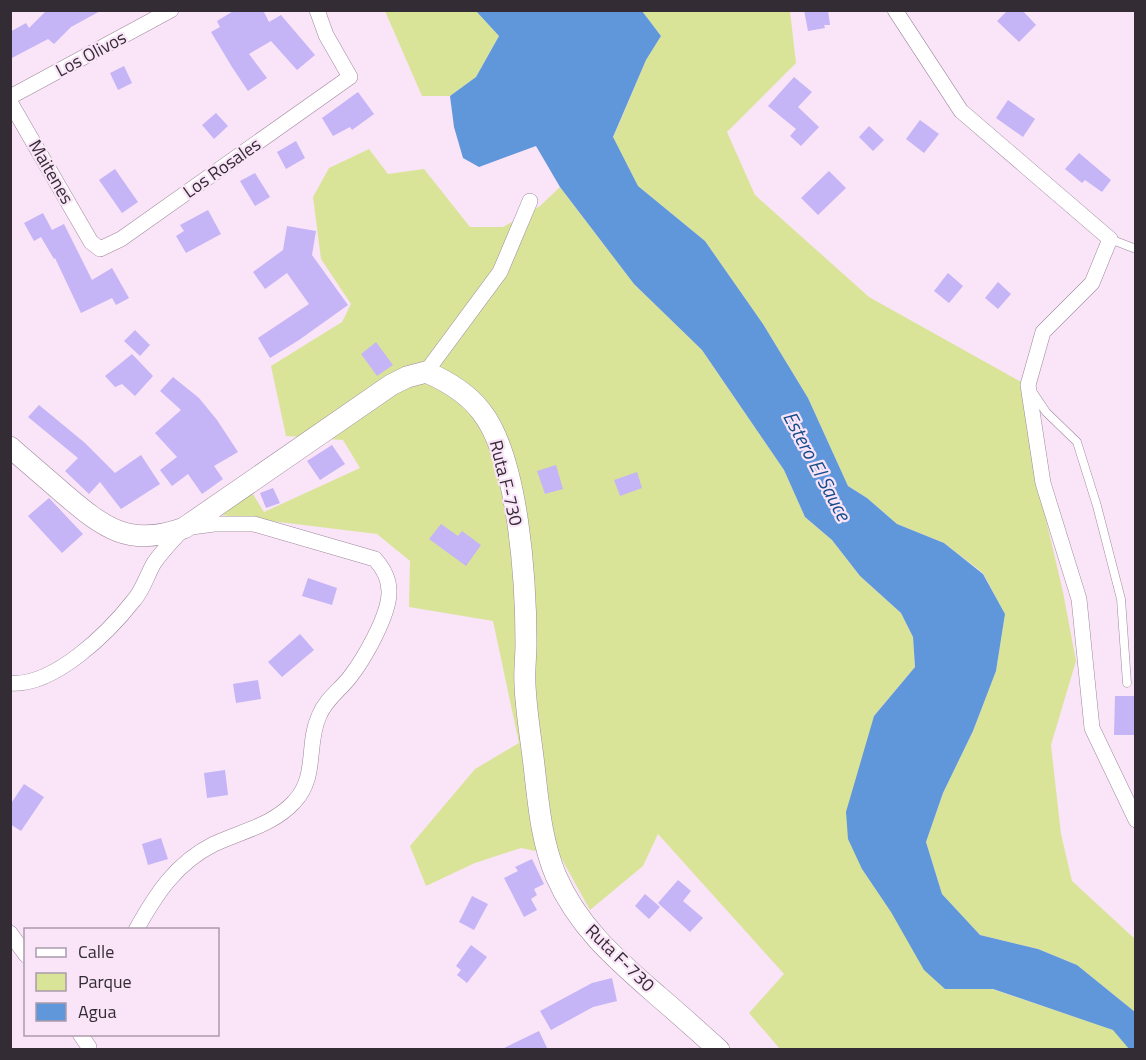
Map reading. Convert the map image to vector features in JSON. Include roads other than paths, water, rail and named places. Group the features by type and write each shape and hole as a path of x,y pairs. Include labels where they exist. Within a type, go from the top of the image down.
{"street":[{"name":"Los Olivos","path":"10,97 171,10"},
{"name":"Los Rosales","path":"91,242 100,249 121,239 350,77 326,35 317,10"},
{"path":"895,10 961,111 1110,239 1092,283 1043,332 1028,386 1043,483 1079,599 1092,728 1136,820"},
{"name":"Maitenes","path":"10,102 91,242"},
{"path":"10,683 26,682 48,675 95,642 136,599 155,562 184,528 391,385 407,377 426,372 500,272 530,201"},
{"name":"Ruta F-730","path":"426,372 449,383 471,400 490,424 502,452 514,507 523,572 525,683 540,819 556,875 575,912 602,946 719,1050"},
{"path":"10,447 89,515 105,526 122,533 156,536 184,528 214,524 254,524 375,559 386,574 389,594 385,612 361,661 339,691 325,704 319,715 314,732 308,778 297,799 261,825 215,844 185,863 160,889 137,928"},
{"path":"10,933 24,951"}],"lane":[{"path":"1110,239 1136,249"},
{"path":"1028,386 1046,412 1077,442 1097,506 1121,599 1127,683"}],"water":[{"name":"Estero El Sauce","path":"476,11 642,11 661,36 646,60 613,137 638,186 705,241 763,324 808,398 848,486 867,498 897,524 944,543 983,574 1005,614 996,671 973,731 943,793 926,842 942,894 980,935 1038,949 1077,965 1135,1012 1135,1049 1129,1049 1113,1030 993,989 945,989 924,970 891,912 862,869 848,839 846,812 874,716 915,667 913,637 901,613 860,576 832,540 805,517 784,470 702,350 634,284 560,187 536,146 479,167 463,158 454,127 450,96 476,77 499,36"}]}
